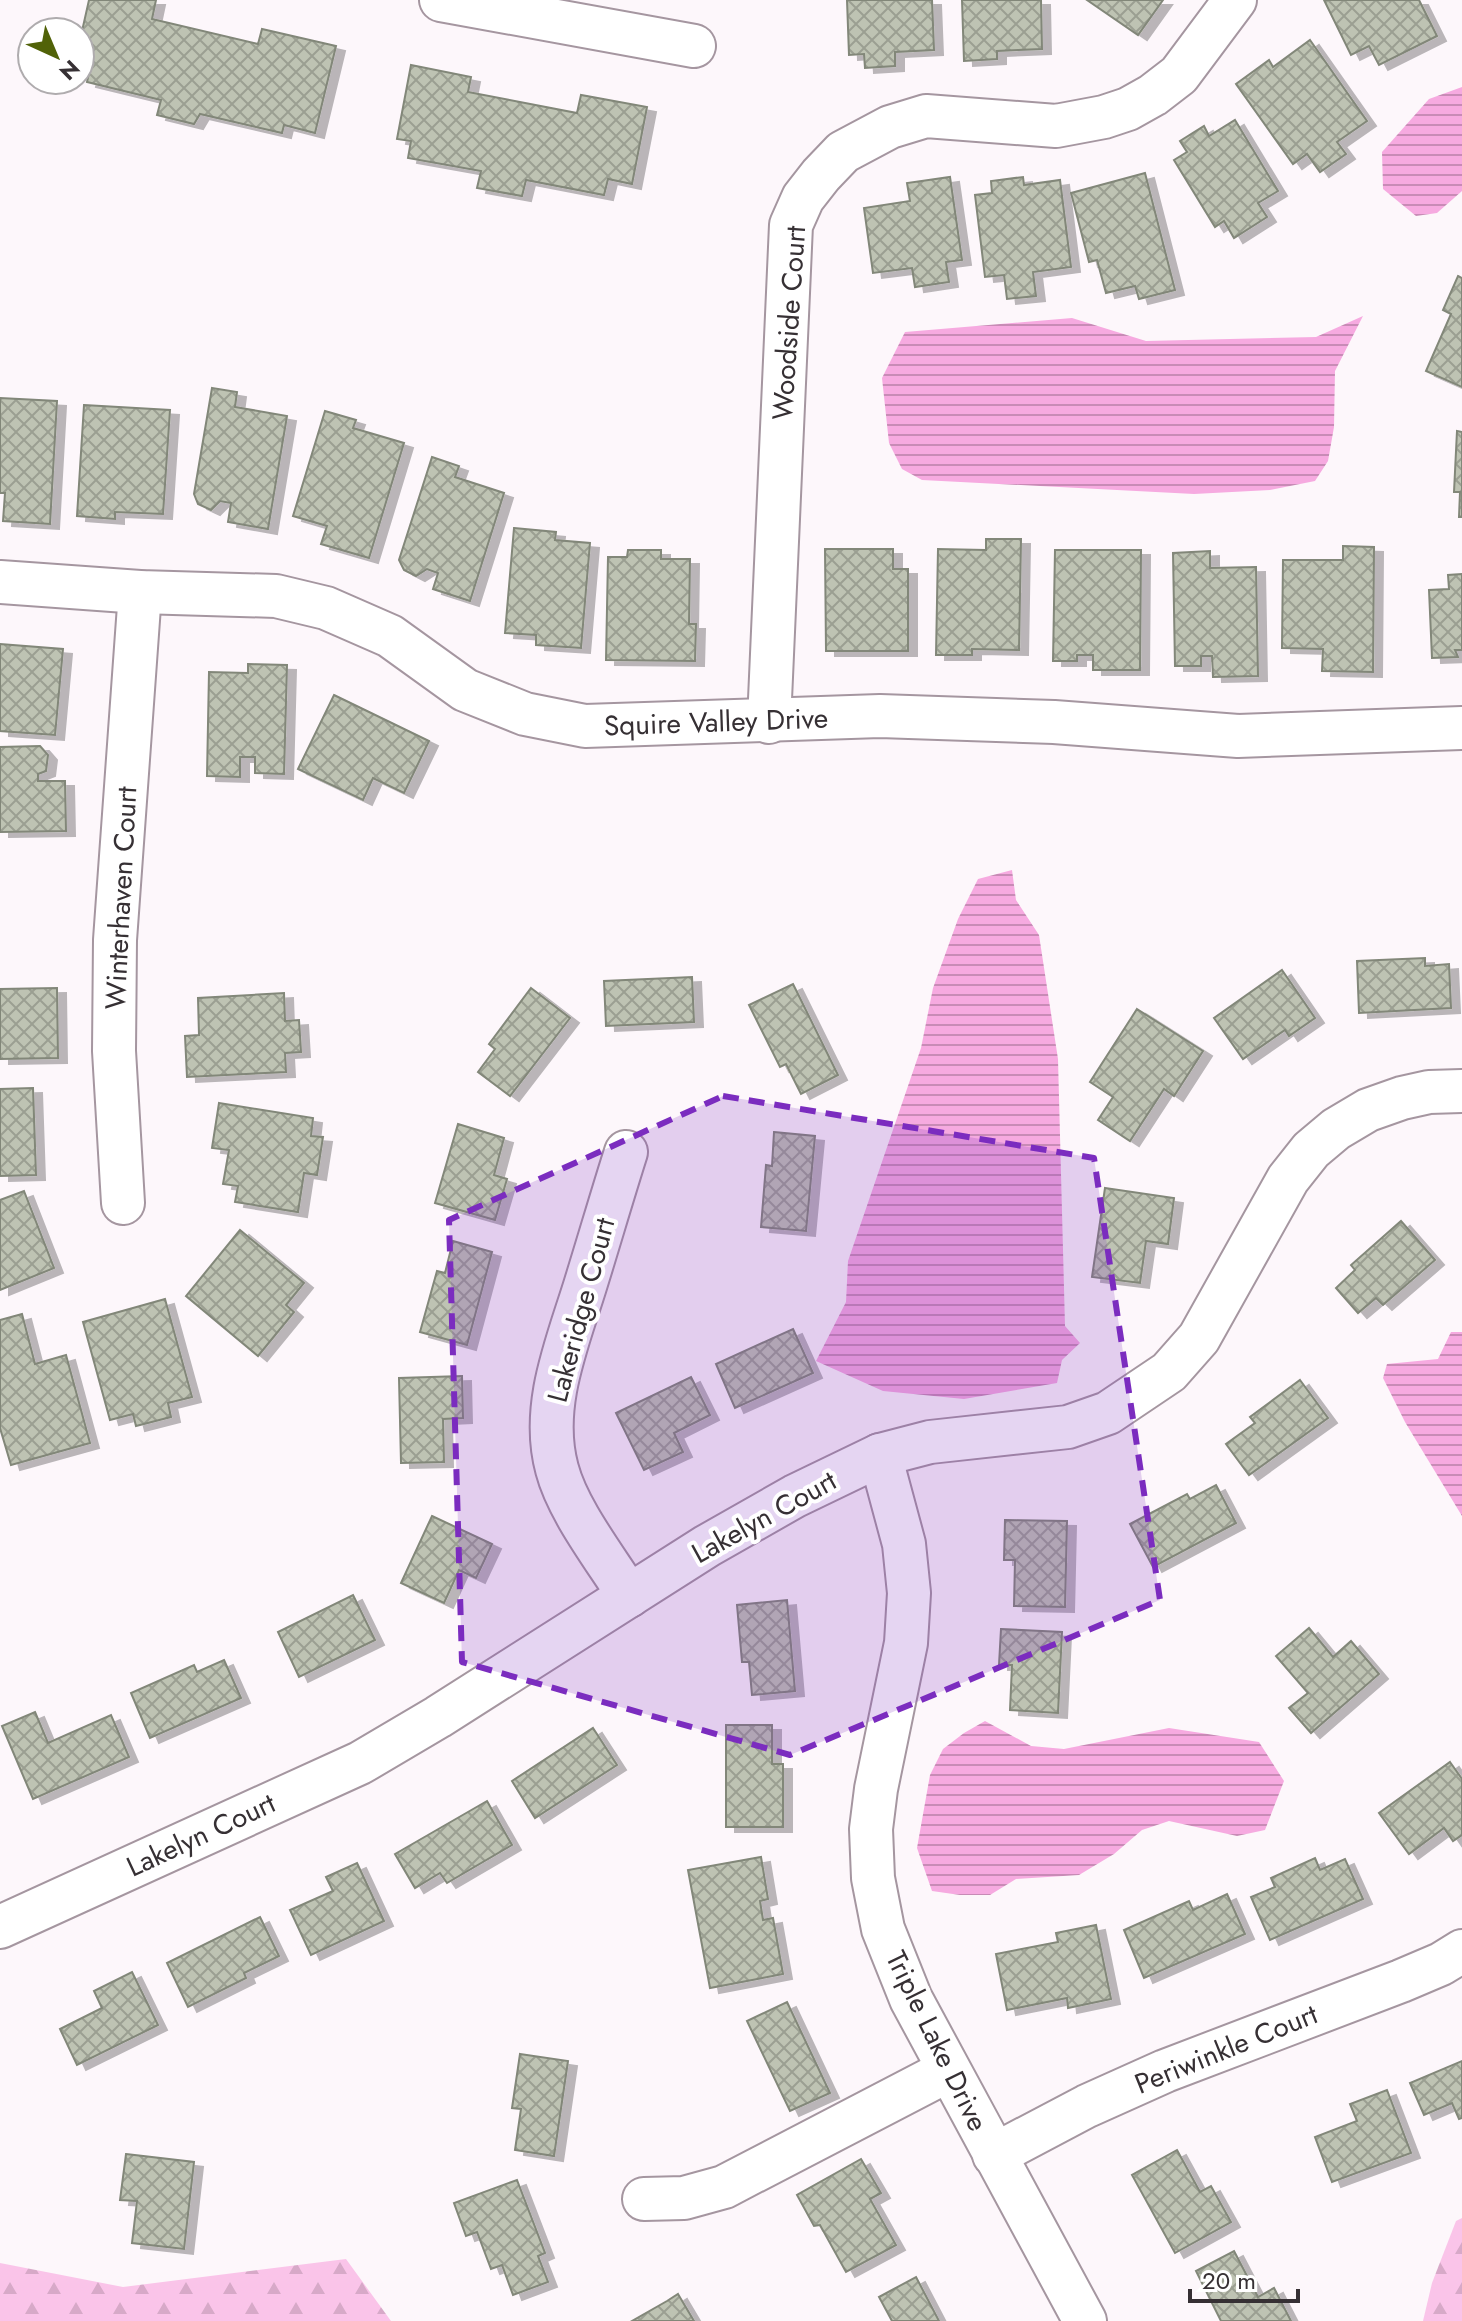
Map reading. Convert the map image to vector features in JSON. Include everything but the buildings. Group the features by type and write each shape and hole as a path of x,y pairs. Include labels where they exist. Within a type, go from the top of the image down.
{"street":[{"path":"441,0 694,46"},
{"name":"Woodside Court","path":"769,722 787,283 791,225 803,198 843,152 890,127 926,116 1056,126 1128,109 1179,75 1235,0"},
{"name":"Squire Valley Drive","path":"0,582 140,592 276,596 326,608 390,636 465,690 525,714 585,726 880,716 1054,722 1238,736 1462,728"},
{"name":"Winterhaven Court","path":"123,1203 114,1051 115,940 140,592"},
{"name":"Lakelyn Court","path":"0,1927 360,1763 707,1546 795,1496 880,1455 930,1442 1068,1427 1108,1413 1169,1372 1199,1338 1288,1179 1311,1150 1336,1129 1368,1110 1429,1092 1462,1091"},
{"name":"Lakeridge Court","path":"626,1152 565,1348 553,1398 552,1439 557,1470 571,1504 629,1596"},
{"name":"Triple Lake Drive","path":"880,1455 904,1544 909,1593 906,1643 876,1789 871,1829 873,1878 883,1929 911,1999 947,2071 1085,2321"},
{"name":"Periwinkle Court","path":"994,2155 1087,2106 1165,2071 1401,1981 1462,1951"},
{"path":"644,2199 684,2198 724,2187 947,2071"}],"highlighted area":[{"path":"723,1096 1094,1158 1160,1600 790,1755 462,1662 449,1220"}],"green space":[{"path":"1462,2218 1462,2321 1423,2321 1432,2283 1456,2221"},
{"path":"346,2259 391,2321 0,2321 0,2263 123,2287"}],"shaded area":[{"path":"1462,87 1462,191 1437,213 1416,216 1383,189 1382,152 1429,99"},
{"path":"1363,316 1335,371 1334,427 1328,461 1315,481 1270,490 1194,494 922,480 902,469 889,443 882,378 905,332 1072,318 1146,341 1316,337"},
{"path":"1012,870 1016,900 1039,935 1058,1059 1065,1326 1080,1343 1062,1360 1057,1383 964,1399 883,1391 816,1361 846,1302 848,1261 921,1048 933,988 958,919 978,879"},
{"path":"1451,1332 1462,1332 1462,1516 1405,1422 1383,1378 1387,1364 1438,1359"},
{"path":"985,1721 1031,1746 1064,1749 1169,1728 1259,1742 1284,1781 1265,1830 1237,1836 1169,1821 1142,1830 1114,1854 1079,1875 1016,1879 990,1895 932,1891 917,1848 930,1775 943,1749"}]}
